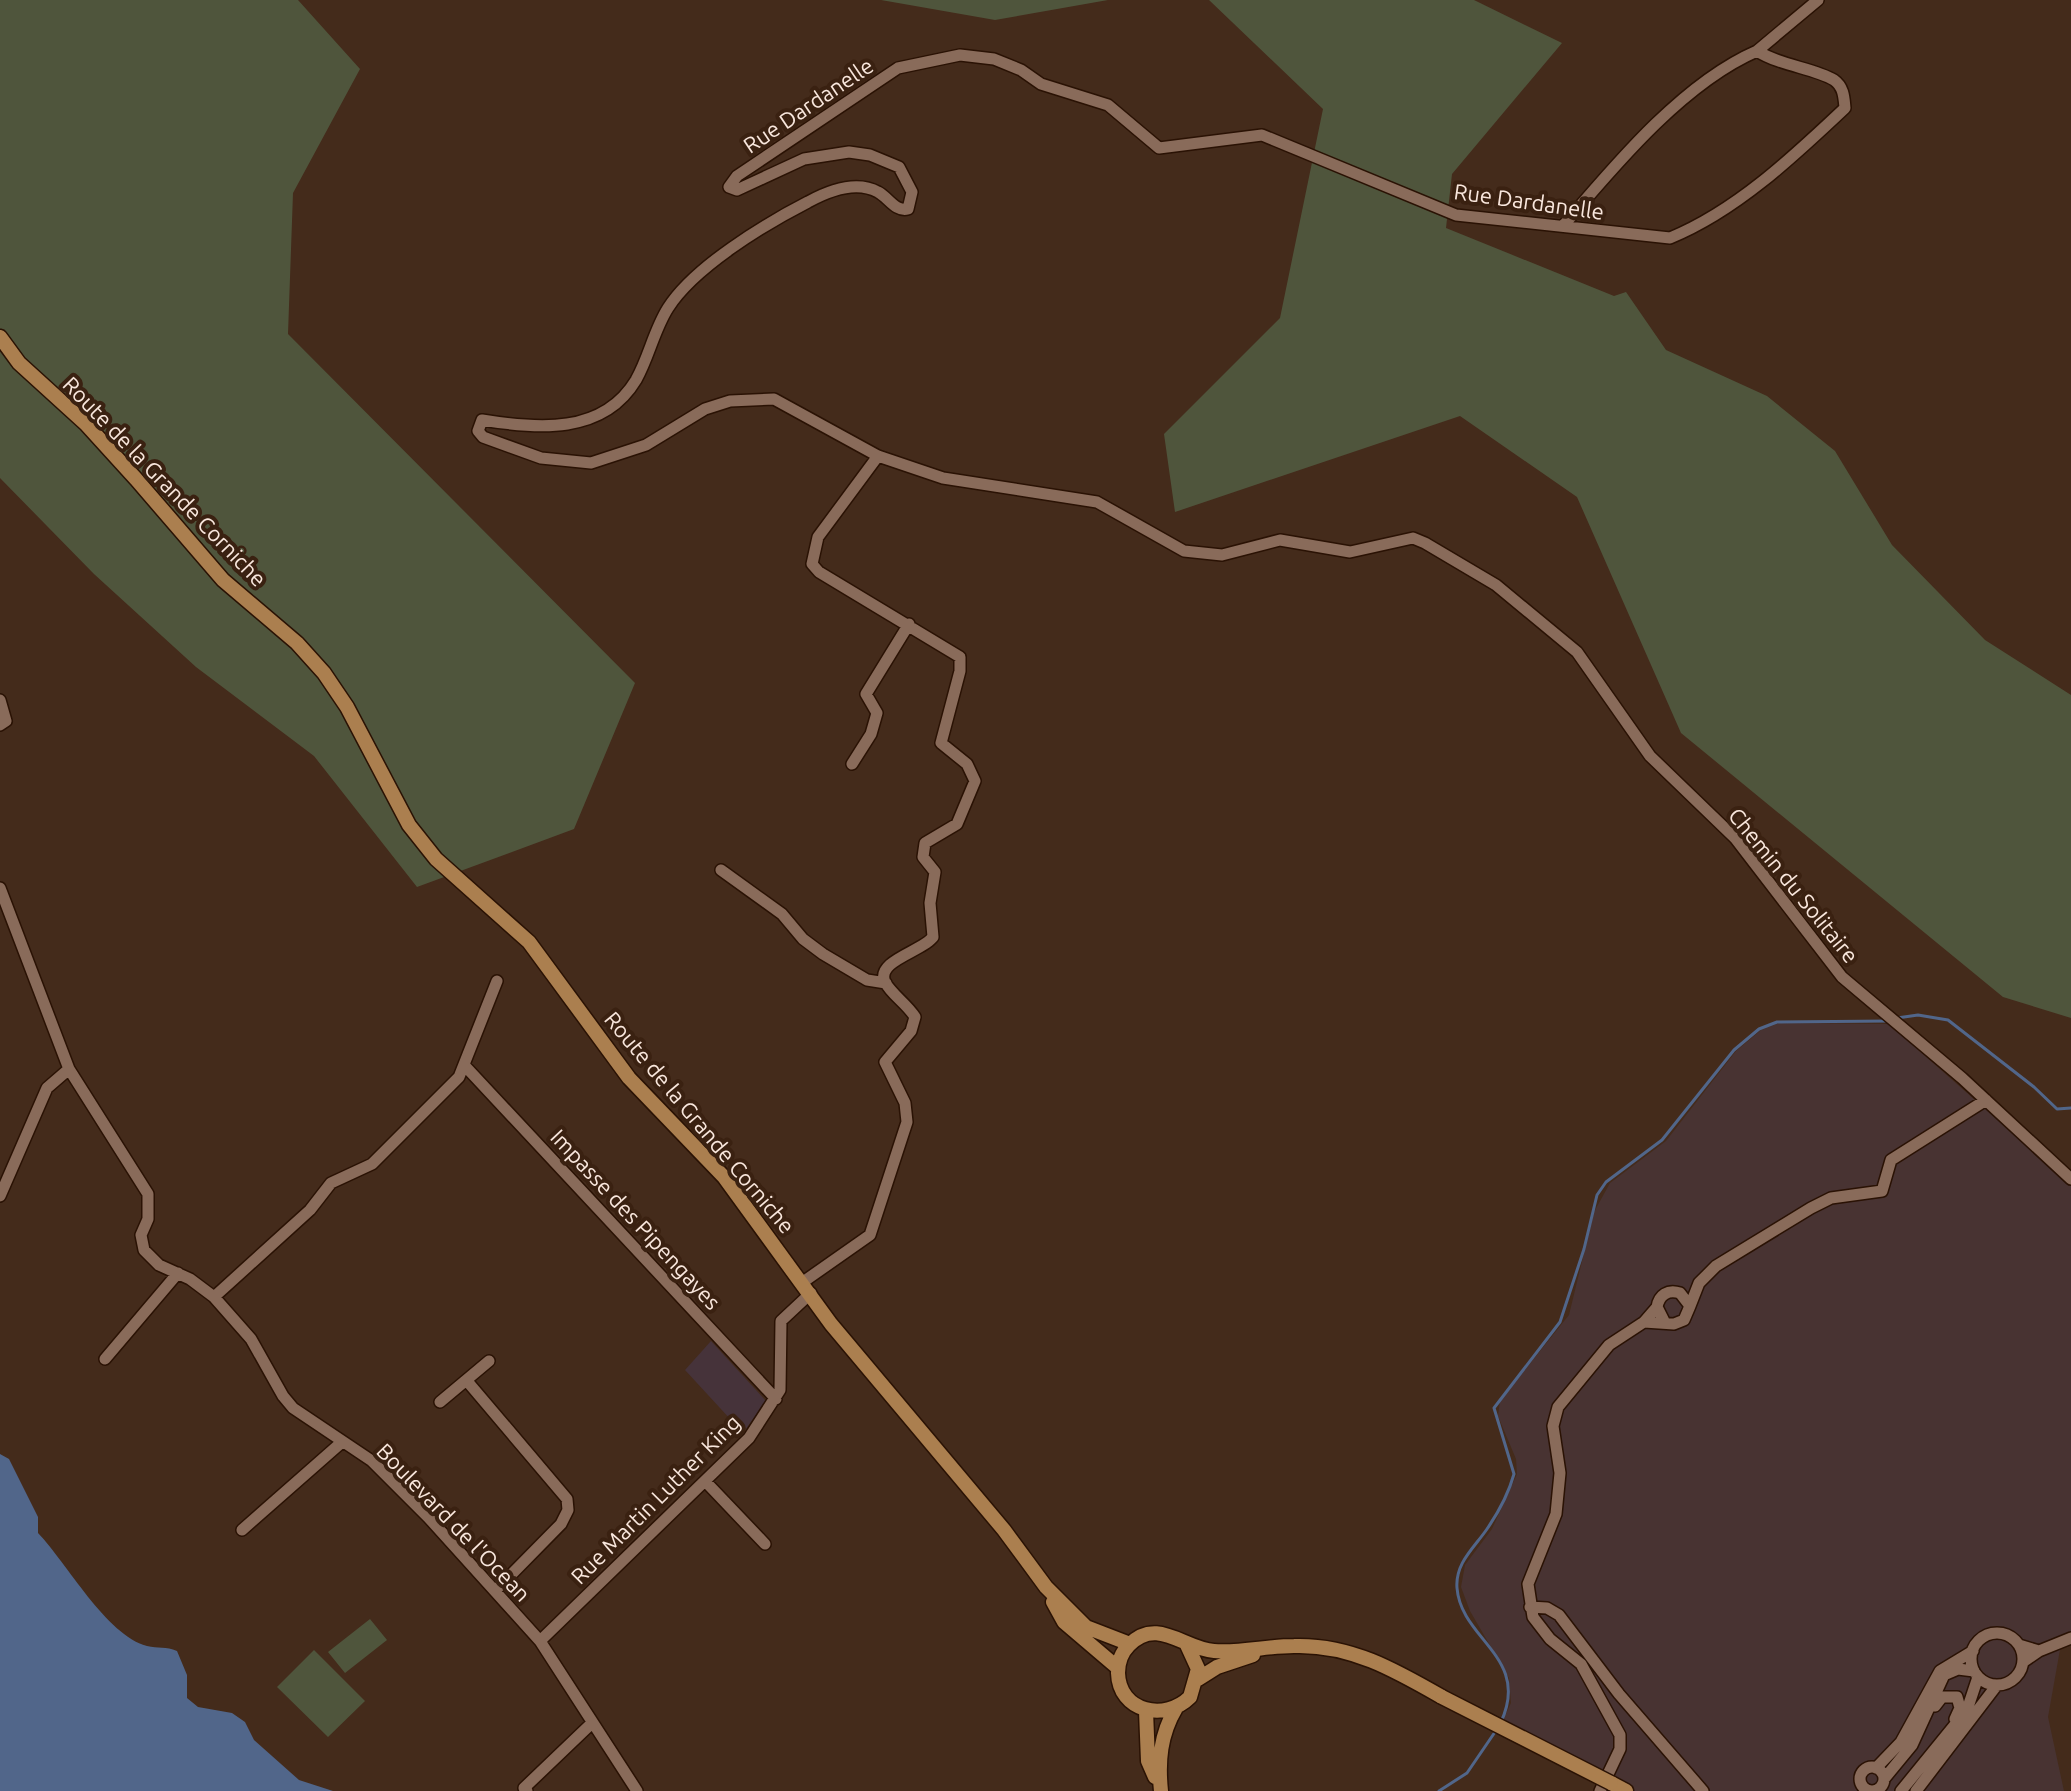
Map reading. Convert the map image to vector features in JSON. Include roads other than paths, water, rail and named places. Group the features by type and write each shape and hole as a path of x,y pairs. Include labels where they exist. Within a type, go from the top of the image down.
{"main road":[{"name":"Route de la Grande Corniche","path":"0,337 19,363 86,424 223,580 297,643 324,673 347,707 409,825 436,859 529,942 629,1078 724,1177 831,1324 1004,1530 1046,1587 1086,1627 1130,1644"},
{"name":"Route de la Grande Corniche","path":"1046,1587 1064,1622 1118,1668"},
{"path":"1176,1708 1146,1711 1125,1694 1118,1668 1130,1644 1145,1635 1163,1633 1187,1645 1220,1651 1292,1646 1354,1653 1442,1697 1605,1787 1626,1791"},
{"path":"1146,1711 1148,1761 1161,1791 1158,1762 1165,1730 1176,1708 1190,1697 1198,1679 1196,1660 1187,1645"},
{"path":"1198,1679 1217,1667 1292,1646"}],"street":[{"path":"1563,226 1635,143 1730,63 1757,51 1818,0"},
{"name":"Rue Dardanelle","path":"878,456 774,399 730,401 705,409 646,445 591,463 541,458 483,437 478,431 482,420 559,426 578,424 615,407 635,382 668,309 681,292 713,265 810,201 854,186 875,190 896,207 908,209 912,192 899,167 859,153 804,159 737,190 729,187 737,176 898,68 960,55 994,59 1021,70 1041,84 1108,105 1159,148 1262,135 1456,215 1670,238 1702,225 1798,153 1845,108 1844,92 1834,80 1774,62 1757,51"},
{"path":"721,870 782,914 803,939 867,980 886,983 884,973 889,964 923,947 933,937 930,903 935,872 922,851 925,843 957,824 975,781 967,764 941,743 960,671 960,657 819,572 812,564 818,537 878,456"},
{"name":"Chemin du Solitaire","path":"878,456 943,478 1097,502 1170,546 1184,551 1222,555 1280,540 1350,552 1413,538 1443,551 1496,585 1577,652 1650,756 1735,838 1828,962 1872,1005 1986,1100 2071,1179"},
{"path":"852,764 871,734 877,713 866,694 909,624"},
{"path":"0,700 6,721 0,725"},
{"name":"Boulevard de l'Ocean","path":"0,888 69,1069 148,1194 148,1219 141,1235 144,1250 159,1265 178,1273 214,1297 251,1339 293,1408 372,1461 495,1591 540,1641 637,1791"},
{"path":"214,1297 310,1210 331,1183 372,1164 459,1077 497,981"},
{"name":"Rue Martin Luther King","path":"540,1641 749,1438 780,1390 781,1321 807,1288 870,1235 907,1122 905,1103 885,1062 911,1031 915,1017 886,983"},
{"name":"Impasse des Pipengayes","path":"465,1066 776,1399"},
{"path":"0,1196 47,1088 69,1069"},
{"path":"1644,1322 1674,1324 1684,1320 1699,1283 1716,1266 1831,1198 1882,1191 1891,1160 1986,1100"},
{"path":"105,1359 178,1273"},
{"path":"1605,1787 1620,1749 1620,1735 1581,1664 1540,1628 1530,1607 1530,1574 1556,1514 1560,1487 1553,1426 1555,1415 1565,1394 1609,1345 1644,1322 1665,1294 1699,1283"},
{"path":"1675,1291 1685,1296 1690,1306"},
{"path":"1657,1307 1664,1321"},
{"path":"440,1402 489,1361"},
{"path":"467,1381 567,1499 568,1510 561,1524 495,1591"},
{"path":"242,1530 342,1442"},
{"path":"705,1481 765,1544"},
{"path":"1530,1607 1547,1608 1559,1615 1619,1694 1703,1791"},
{"path":"1853,1791 1865,1770 1876,1768 1901,1742 1940,1671 1973,1651 1984,1637 2007,1635 2019,1645 2039,1651"},
{"path":"1916,1791 1997,1685 2012,1680 2023,1662 2039,1651 2071,1638"},
{"path":"2019,1645 2023,1662"},
{"path":"1901,1791 1972,1701 1976,1674 1973,1651"},
{"path":"1861,1779 1868,1790 1879,1788 1912,1745 1949,1670 1976,1674 1997,1685"},
{"path":"1922,1723 1942,1697 1949,1694 1957,1697 1960,1708 1952,1728"},
{"path":"527,1791 524,1788 592,1723"},
{"path":"1876,1768 1884,1779"}],"water":[{"path":"0,1454 9,1459 38,1517 38,1533 102,1613 132,1639 147,1646 177,1651 187,1675 187,1698 198,1707 232,1713 245,1722 254,1740 299,1780 333,1791 0,1791"}],"waterway":[{"path":"1897,1018 1918,1015 1948,1020 2034,1087 2057,1109 2071,1108"},
{"path":"1501,1722 1508,1700 1507,1681 1492,1650 1461,1606 1457,1579 1466,1556 1499,1509 1514,1474 1494,1408 1560,1322 1584,1249 1597,1195 1606,1182 1662,1140 1734,1050 1759,1029 1777,1022 1889,1021"},
{"path":"1439,1791 1467,1773 1495,1732"}]}
